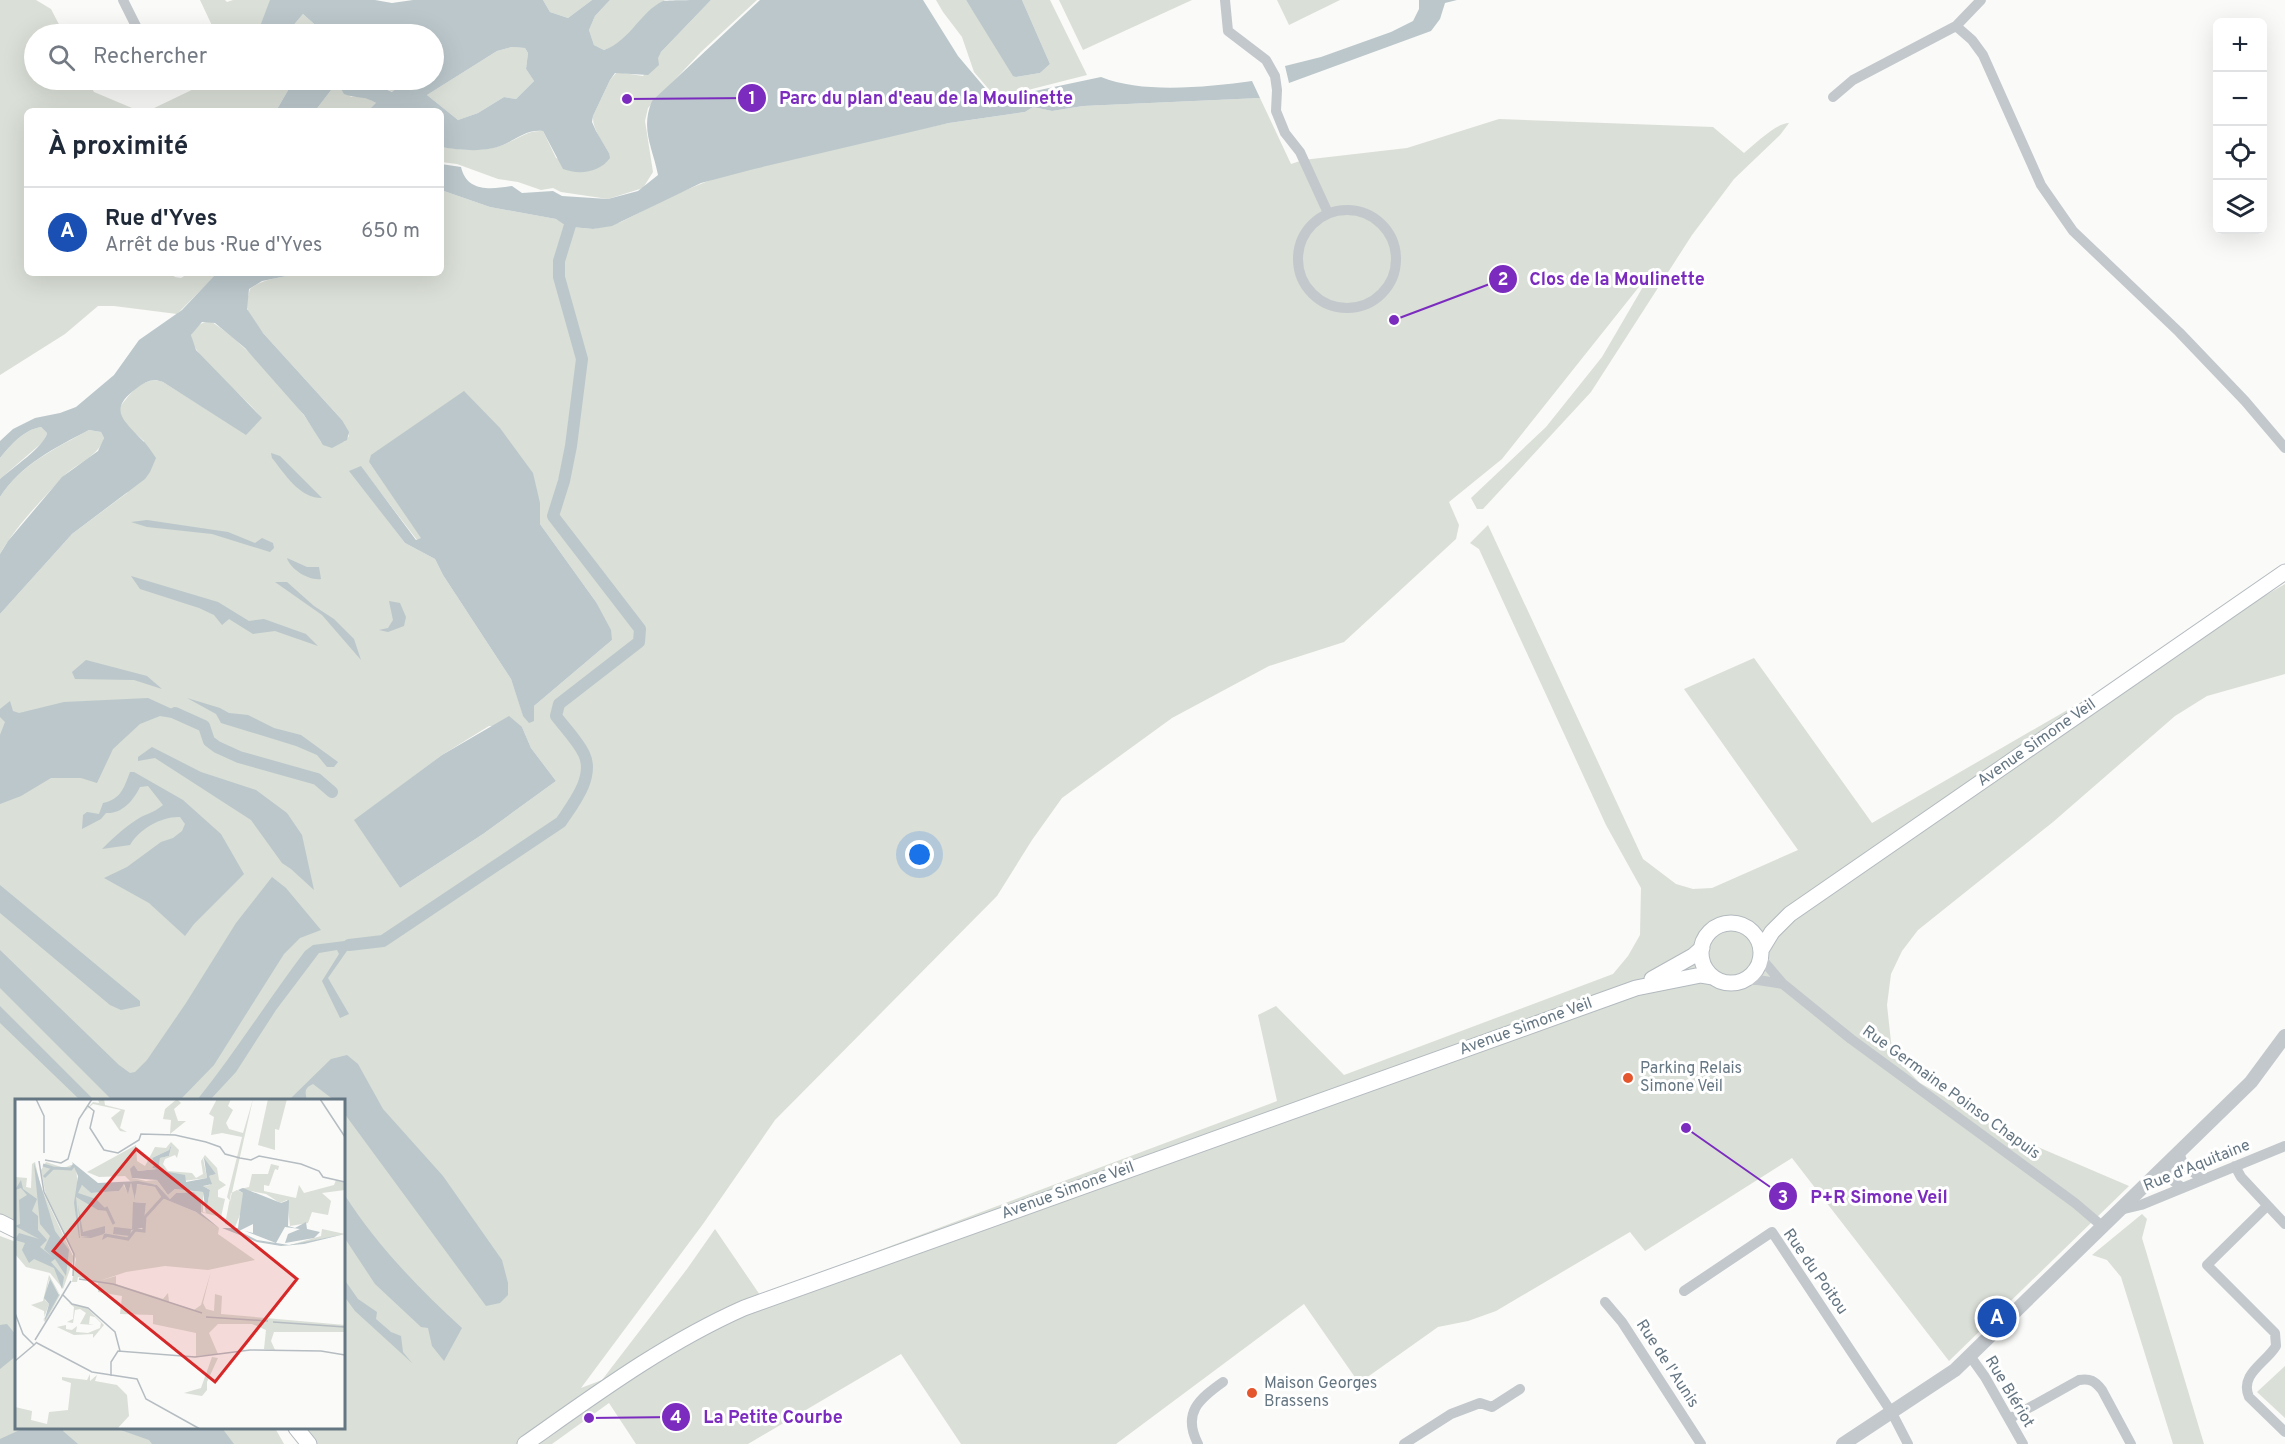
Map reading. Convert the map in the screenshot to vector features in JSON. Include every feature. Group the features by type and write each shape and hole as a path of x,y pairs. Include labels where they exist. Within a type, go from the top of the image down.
{"main road":[{"name":"Avenue Simone Veil","path":"1790,914 2285,572"},
{"path":"1745,927 1790,914"},
{"path":"1702,948 1704,966 1713,976 1726,982 1743,980 1755,971 1760,954 1772,932 1790,914"},
{"path":"1636,988 1693,956 1702,948 1707,936 1718,927 1731,923 1745,927 1754,935 1760,954"},
{"path":"1636,988 1691,977 1713,976"},
{"name":"Avenue Simone Veil","path":"525,1444 658,1352 744,1308 1636,988"},
{"path":"0,1222 15,1230"},
{"path":"297,1429 309,1444"}],"street":[{"path":"123,0 134,24"},
{"path":"1225,0 1228,31 1266,60 1275,76 1276,111 1286,133 1300,152 1328,213"},
{"path":"1833,98 1853,80 1956,26 1981,0"},
{"path":"1956,26 1972,40 1983,55 2041,185 2073,231 2179,332 2245,401 2285,448"},
{"path":"1355,210 1370,214 1383,224 1392,237 1396,252 1396,268 1386,288 1370,303 1347,308 1331,306 1316,298 1305,286 1298,263 1302,239 1311,225 1328,213 1355,210"},
{"name":"Rue Germaine Poinso Chapuis","path":"1760,954 1783,984 1868,1052 2075,1203 2102,1226"},
{"path":"1743,980 1783,984"},
{"path":"1843,1444 1955,1370 2251,1082 2285,1036"},
{"name":"Rue d'Aquitaine","path":"2120,1210 2132,1208 2285,1146"},
{"path":"2179,1152 2182,1164 2202,1179"},
{"path":"2235,1166 2241,1177 2285,1224"},
{"path":"2165,1167 2169,1178 2183,1188"},
{"path":"2267,1206 2203,1266 2275,1333 2276,1347 2251,1373 2246,1381 2246,1390 2249,1397 2285,1432"},
{"name":"Rue du Poitou","path":"1684,1290 1772,1232 1892,1413"},
{"name":"Rue de l'Aunis","path":"1605,1302 1622,1322 1701,1444"},
{"name":"Rue Blériot","path":"1970,1356 1985,1377 2023,1444"},
{"path":"2009,1419 2079,1380 2088,1379 2102,1390 2131,1444"},
{"path":"1198,1444 1191,1424 1194,1409 1204,1396 1223,1382"},
{"path":"1405,1444 1451,1414 1480,1403 1492,1407 1520,1389"},
{"path":"1892,1413 1908,1444"}],"shaded area":[{"path":"0,0 36,0 51,9 59,24 24,24 24,90 93,90 132,108 24,108 24,276 174,276 181,278 184,276 215,276 177,314 98,306 65,334 0,375"},
{"path":"200,0 225,0 227,2 270,0 261,24 211,24"},
{"path":"270,0 375,0 392,3 413,0 543,0 550,12 568,18 592,0 610,0 595,16 589,30 594,45 604,50 621,40 648,12 663,1 711,0 661,52 658,58 659,65 648,75 615,73 592,122 610,158 595,170 582,172 563,169 543,131 527,133 495,148 464,150 444,147 444,109 458,120 478,113 504,97 516,99 534,81 526,69 528,53 525,48 512,47 497,51 444,84 444,24 314,24 303,14 294,24 261,24"},
{"path":"543,0 592,0 568,18 550,12"},
{"path":"610,0 665,0 629,35 604,50 594,45 589,30 595,16"},
{"path":"711,0 757,0 701,52 648,108 645,121 653,172 643,188 608,199 561,192 553,188 541,190 518,182 498,179 457,164 444,162 444,147 464,150 488,149 503,145 527,133 543,131 556,158 591,170 607,161 609,153 596,131 593,116 610,80 617,72 643,76 661,52"},
{"path":"760,0 923,0 958,56 997,99 1101,77 1136,86 1175,88 1252,81 1260,98 1083,106 1052,111 1033,107 1025,112 949,123 701,183 612,226 593,229 572,227 564,241 562,241 565,225 556,219 490,207 444,191 444,164 461,167 464,175 474,185 489,188 512,186 522,193 553,191 562,196 608,199 638,191 658,175 647,130 652,101"},
{"path":"936,0 966,0 1016,77 1040,73 1050,64 1022,0 1050,0 1087,75 1020,92 993,94 974,72 962,37"},
{"path":"966,0 1022,0 1050,64 1040,73 1013,76"},
{"path":"1059,0 1192,0 1083,50"},
{"path":"1277,0 1340,0 1289,25"},
{"path":"1419,0 1457,0 1445,3 1440,19 1431,31 1289,83 1285,66 1321,57 1391,32 1413,21 1419,9"},
{"path":"303,14 314,24 294,24"},
{"path":"512,47 525,48 528,53 526,69 534,81 516,99 504,97 478,113 458,120 427,95 435,90 444,90 444,84 497,51"},
{"path":"192,90 288,90 278,108 154,108"},
{"path":"288,90 331,90 317,108 278,108"},
{"path":"331,90 345,90 351,97 367,97 377,104 372,108 317,108"},
{"path":"342,90 388,90 392,92 395,90 435,90 427,95 443,108 371,108 376,103 344,94"},
{"path":"1260,98 1291,164 1303,160 1407,148 1499,119 1713,127 1744,153 1778,126 1789,123 1780,135 1734,179 1692,235 1591,392 1483,509 1477,509 1471,498 1546,427 1602,357 1654,268 1502,459 1449,502 1459,525 1456,539 1344,642 1269,666 1172,718 1062,798 997,896 775,1120 703,1224 581,1388 602,1380 715,1229 760,1295 1277,1101 1258,1015 1276,1006 1344,1075 1613,974 1628,956 1640,935 1641,888 1606,825 1479,549 1470,543 1488,525 1643,859 1676,884 1693,889 1712,888 1798,850 1684,689 1754,658 1872,823 2285,584 2285,674 2207,696 2175,716 2053,822 1918,930 1902,951 1891,974 1887,1005 1891,1042 1902,1065 1920,1083 2019,1139 2129,1186 1949,1361 1792,1158 1645,1251 1630,1232 1496,1311 1468,1321 1438,1327 1359,1383 1304,1304 1116,1444 961,1444 901,1354 748,1444 636,1444 609,1403 552,1444 315,1444 305,1429 345,1429 345,1099 15,1099 15,1221 0,1214 0,614 72,534 127,493 144,441 128,426 120,413 119,408 132,392 149,381 163,382 246,434 261,418 210,366 194,345 191,335 195,329 202,323 212,322 257,360 301,411 321,442 344,442 349,436 342,420 249,315 246,304 250,289 265,281 286,276 444,276 444,191 490,207 556,219 572,227 593,229 621,222 676,194 718,177 855,143 949,123 1025,112 1033,107 1052,111 1083,106","holes":["369,462 540,503 540,524 596,602 612,640 534,706 534,721 523,715 511,679 443,575 435,559 405,543 350,471 361,467 417,540 422,538","489,726 522,727 531,748 556,781 483,834 400,888 355,820 442,755"]},
{"path":"214,276 286,276 262,281 249,289 247,309 263,333 342,420 349,432 347,440 332,448 323,445 304,415 245,348 215,323 202,322 191,335 196,350 262,418 246,435 163,382 150,381 137,388 123,402 121,414 128,426 156,458 150,472 145,479 72,534 0,614 0,554 8,541 62,477 98,451 104,438 101,432 89,430 64,443 28,466 0,497 0,479 34,451 47,433 41,427 29,431 0,458 0,441 13,429 35,418 76,407 114,375 139,340 182,310"},
{"path":"464,391 500,428 533,473 540,503 540,524 596,602 611,630 612,640 534,706 534,721 529,723 523,716 511,679 443,575 435,559 405,543 349,471 361,466 416,540 421,538 369,462 371,455"},
{"path":"41,427 47,433 44,441 0,479 0,458 23,435"},
{"path":"89,430 101,432 104,438 97,451 61,479 21,524 0,554 0,497 28,466"},
{"path":"271,453 280,456 322,498 306,494 293,484 272,458"},
{"path":"147,520 228,532 255,543 262,538 273,543 274,548 270,552 212,534 147,527 131,522"},
{"path":"287,558 307,567 319,567 321,579 311,578 301,573 292,566"},
{"path":"131,576 218,602 249,621 264,619 306,634 318,646 275,631 253,634 229,619 222,625 214,615 199,608 140,589"},
{"path":"275,582 287,582 314,606 334,619 354,639 361,660 322,615"},
{"path":"389,601 400,603 406,617 404,626 388,632 379,630 388,628 393,620"},
{"path":"86,660 147,676 162,689 134,680 75,679 72,672"},
{"path":"148,698 194,719 160,716 140,724 113,749 97,783 81,778 51,778 21,796 0,804 0,735 5,722 0,717 0,709 10,701 13,711 19,713 64,702"},
{"path":"187,698 229,713 248,715 274,728 301,735 338,762 334,767 327,767 317,755 296,746 221,723 216,714"},
{"path":"509,716 522,727 531,748 556,781 483,834 400,888 354,820 442,755"},
{"path":"152,747 201,772 256,790 287,813 302,835 314,890 282,863 251,820 155,758 138,761 138,757"},
{"path":"130,772 134,772 183,800 221,834 244,874 185,936 149,903 104,878 127,867 161,842 173,838 182,831 185,824 180,817 159,821 145,829 130,845 102,849 131,824 163,805 148,786 140,787 122,809 106,813 101,819 82,829 83,815 87,812 99,814 103,803 114,799 121,792"},
{"path":"272,877 286,888 321,930 300,938 284,954 214,1065 181,1099 111,1099 0,988 0,950 119,1065 130,1073 135,1072 147,1060 186,1003 236,923"},
{"path":"0,885 140,1001 140,1006 121,1010 110,1005 0,913"},
{"path":"376,937 349,948 328,978 349,1014 340,1018 322,981 339,954 337,950 319,953 276,1010 236,1072 211,1099 198,1099 305,951 313,945"},
{"path":"0,1006 93,1099 79,1099 0,1023"},
{"path":"347,1055 358,1064 383,1109 443,1176 502,1260 508,1283 508,1295 500,1303 486,1306 345,1114 345,1099 333,1099 313,1084 306,1090 307,1099 290,1099 331,1059"},
{"path":"345,1196 398,1265 462,1328 444,1361 432,1346 428,1328 421,1327 375,1284 345,1239"},
{"path":"2142,1214 2147,1219 2142,1238 2204,1444 2173,1444 2121,1277 2107,1260 2092,1255"},
{"path":"0,1236 15,1242 15,1429 276,1429 284,1444 0,1444"},
{"path":"345,1280 358,1299 377,1312 376,1319 391,1332 401,1336 403,1352 412,1363 355,1311 345,1297"},
{"path":"7,1324 15,1334 15,1357 0,1369 0,1325"},
{"path":"2285,1366 2285,1418 2257,1392"},
{"path":"22,1429 64,1429 63,1431 78,1444 0,1444 0,1439"},
{"path":"118,1429 223,1429 234,1444 152,1444 149,1440"}],"waterway":[{"path":"349,945 383,941 561,822 585,781 587,763 578,744 556,716 559,704 639,642 640,629 553,516 564,481 571,446 582,359 559,277 559,261 571,222"},
{"path":"175,713 204,726 209,741 217,747 239,757 317,779 332,792"}],"place":[{"name":"Parc du plan d'eau de la Moulinette","path":"627,99"},
{"name":"Clos de la Moulinette","path":"1394,320"},
{"name":"Parking Relais Simone Veil","path":"1628,1078"},
{"name":"P+R Simone Veil","path":"1686,1128"},
{"name":"Rue d'Yves","path":"1997,1318"},
{"name":"Maison Georges Brassens","path":"1252,1393"},
{"name":"La Petite Courbe","path":"589,1418"}]}
